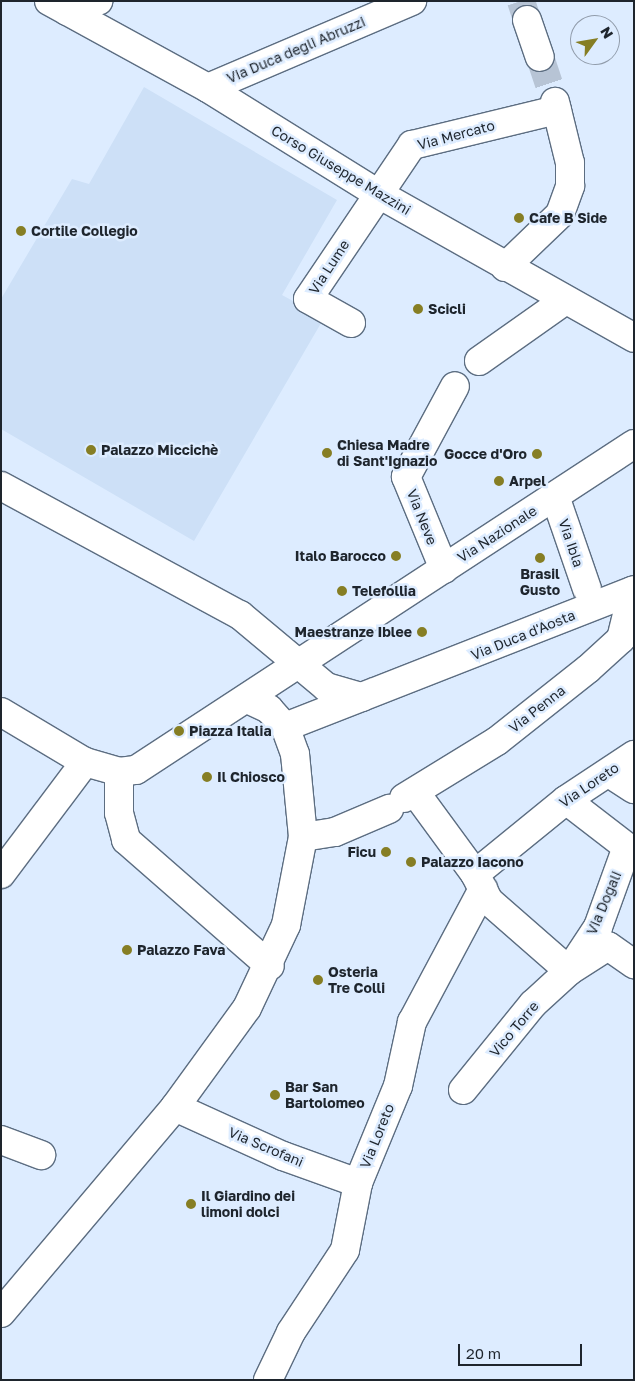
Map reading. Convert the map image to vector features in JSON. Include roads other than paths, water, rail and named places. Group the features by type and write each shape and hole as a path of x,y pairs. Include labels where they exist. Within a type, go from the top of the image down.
{"street":[{"path":"58,6 98,1"},
{"name":"Via Duca degli Abruzzi","path":"208,88 368,9 412,1"},
{"name":"Corso Giuseppe Mazzini","path":"58,6 208,88 377,193 564,301 634,338"},
{"path":"527,20 540,57"},
{"name":"Via Mercato","path":"377,193 412,145 556,106 570,186 560,214 505,267"},
{"name":"Via Lume","path":"351,323 308,299 377,193"},
{"path":"480,361 564,301"},
{"name":"Via Neve","path":"444,569 406,477 455,386"},
{"name":"Via Nazionale","path":"303,664 360,624 634,444"},
{"path":"1,486 240,615 303,664 326,687 362,698"},
{"name":"Via Ibla","path":"555,496 587,589"},
{"name":"Via Duca d'Aosta","path":"285,727 412,680 634,590"},
{"name":"Via Penna","path":"303,837 335,832 403,800 497,741 621,639 634,590"},
{"path":"1,712 85,762 119,772 136,770 303,664"},
{"path":"1,1313 175,1107 247,1008 270,966 286,924 303,837 296,754 285,727 269,709 248,698"},
{"name":"Via Loreto","path":"268,1380 295,1325 345,1250 358,1183 398,1086 412,1022 479,882 566,800 634,755"},
{"path":"1,874 85,762"},
{"path":"119,772 119,813 126,840 270,966"},
{"path":"609,773 634,789"},
{"path":"403,800 479,882 489,901 569,971 608,946 634,964"},
{"name":"Via Dogali","path":"566,800 627,847 598,927 569,971"},
{"name":"Vico Torre","path":"463,1090 533,1004 569,971"},
{"name":"Via Scrofani","path":"175,1107 283,1156 358,1183"},
{"path":"1,1140 41,1155"}],"tunnel":[{"path":"521,1 527,20"},
{"path":"540,57 555,102"}],"place":[{"name":"Cafe B Side","path":"519,218"},
{"name":"Cortile Collegio","path":"21,231"},
{"name":"Scicli","path":"418,309"},
{"name":"Palazzo Miccichè","path":"91,450"},
{"name":"Chiesa Madre di Sant'Ignazio","path":"327,453"},
{"name":"Gocce d'Oro","path":"537,454"},
{"name":"Arpel","path":"499,481"},
{"name":"Italo Barocco","path":"396,556"},
{"name":"Brasil Gusto","path":"540,558"},
{"name":"Telefollia","path":"342,591"},
{"name":"Maestranze Iblee","path":"422,632"},
{"name":"Piazza Italia","path":"179,731"},
{"name":"Il Chiosco","path":"207,777"},
{"name":"Ficu","path":"386,852"},
{"name":"Palazzo Iacono","path":"411,862"},
{"name":"Palazzo Fava","path":"127,950"},
{"name":"Osteria Tre Colli","path":"318,980"},
{"name":"Bar San Bartolomeo","path":"275,1095"},
{"name":"Il Giardino dei limoni dolci","path":"191,1204"}]}
